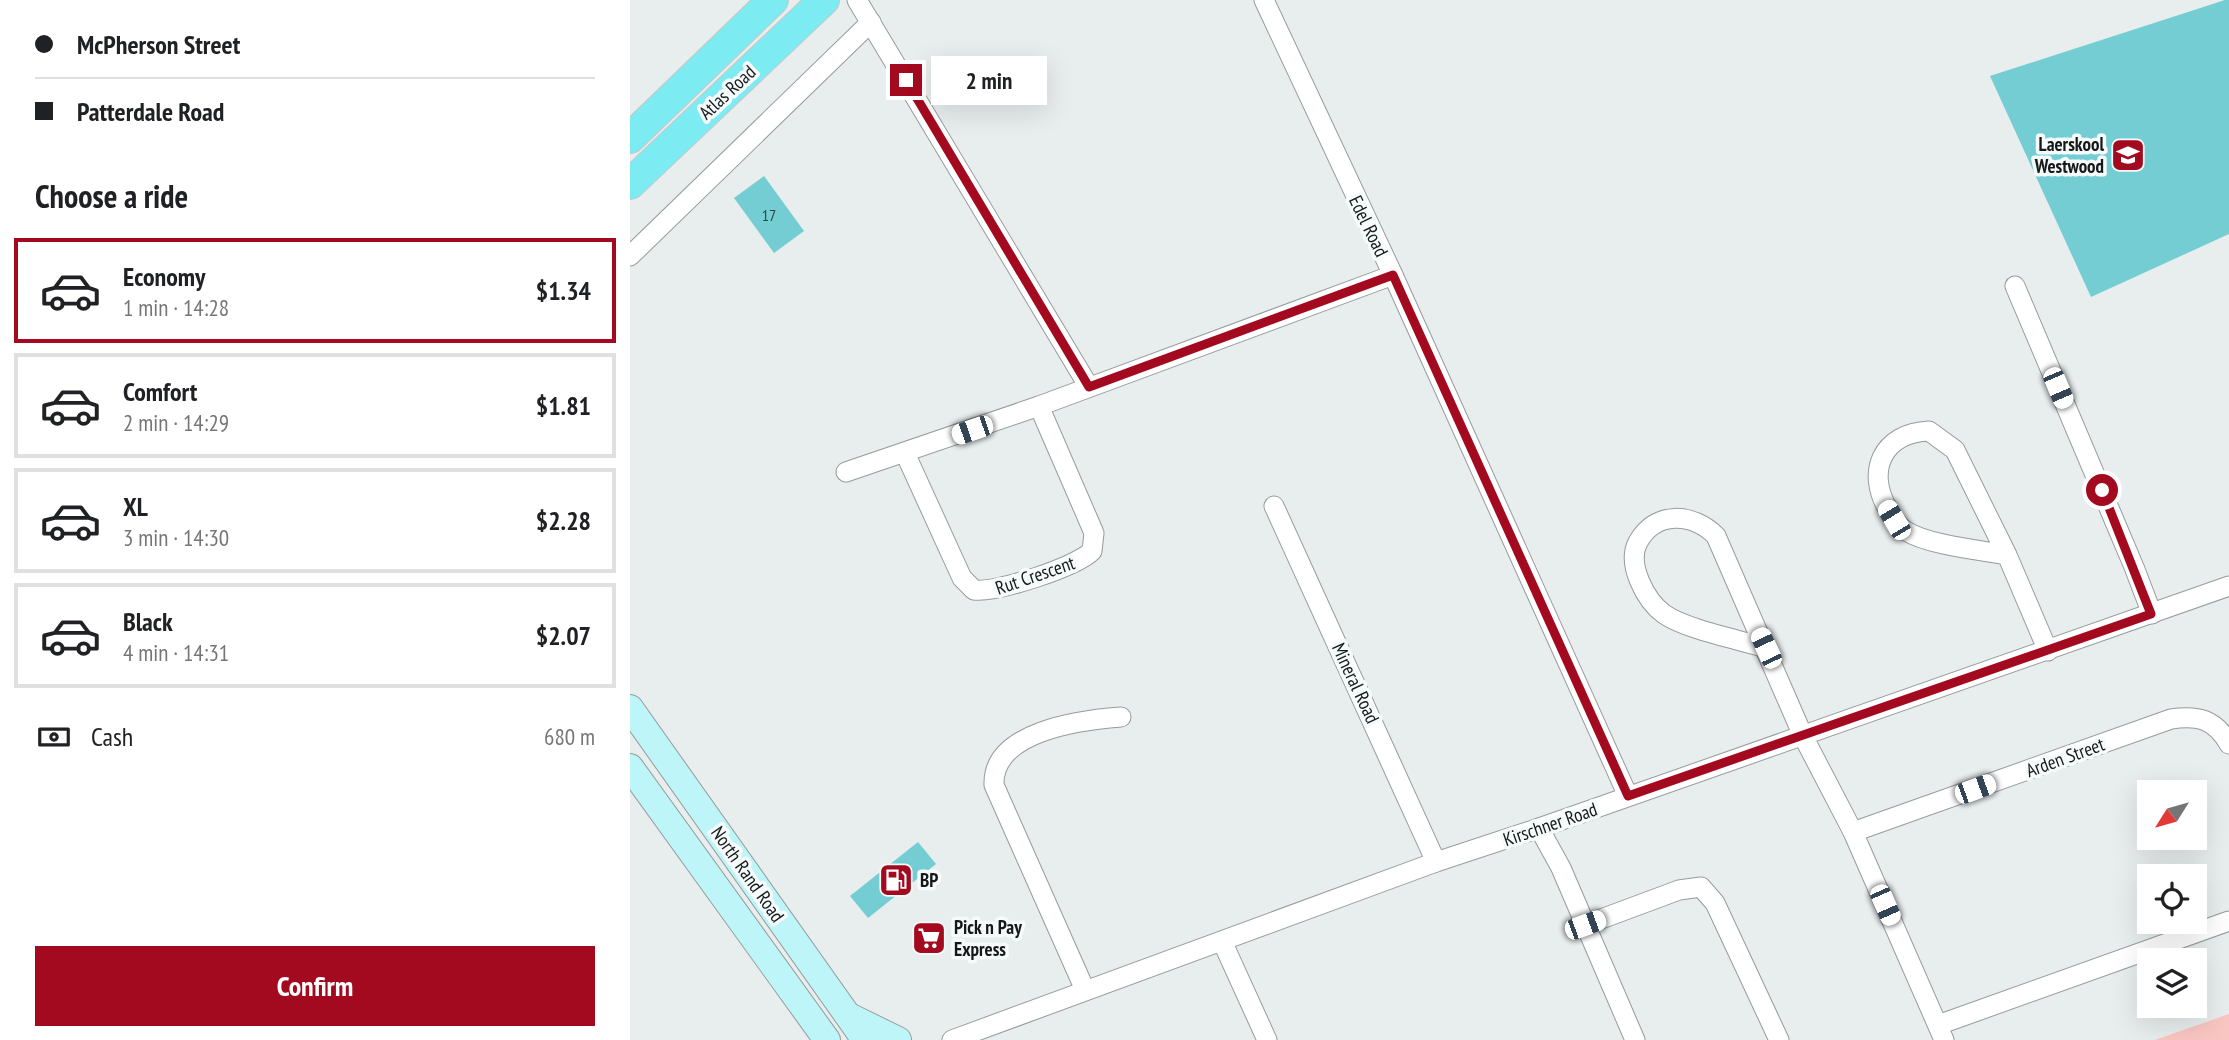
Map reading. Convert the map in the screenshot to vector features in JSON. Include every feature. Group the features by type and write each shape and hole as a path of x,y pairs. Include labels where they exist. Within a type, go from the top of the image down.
{"main road":[{"name":"Atlas Road","path":"630,138 773,0"},
{"name":"Atlas Road","path":"630,184 824,0"},
{"name":"North Rand Road","path":"630,708 865,1040"},
{"name":"North Rand Road","path":"630,767 827,1040"},
{"path":"630,787 708,876"},
{"path":"846,1015 898,1040"}],"street":[{"path":"857,0 1089,387"},
{"name":"Edel Road","path":"1264,0 1393,275 1628,796"},
{"path":"630,256 871,22"},
{"path":"846,472 1040,406 1393,275"},
{"path":"2015,286 2134,567 2151,614"},
{"name":"Rut Crescent","path":"905,453 962,578 974,590 996,589 1075,563 1092,551 1094,533 1040,406"},
{"path":"2007,555 1922,538 1905,531 1884,504 1878,484 1878,468 1883,454 1903,435 1929,431 1955,450 2007,555 2048,650"},
{"name":"Mineral Road","path":"1274,506 1436,862"},
{"path":"1766,648 1666,616 1652,604 1635,562 1637,544 1659,524 1674,518 1690,518 1704,524 1716,536 1766,648 1803,736 1853,832 1941,1033 2229,922"},
{"name":"Kirschner Road","path":"952,1040 1436,862 2229,586"},
{"path":"1085,990 994,785 993,771 1005,752 1030,738 1080,720 1121,717"},
{"name":"Arden Street","path":"1853,832 2171,719 2199,717 2213,723 2229,744"},
{"path":"1539,828 1560,868 1635,1040"},
{"path":"1585,925 1679,890 1700,887 1716,903 1779,1040"},
{"path":"1222,941 1267,1040"}],"shaded area":[{"path":"2229,1014 2229,1040 2155,1040"}],"building":[{"name":"Laerskool Westwood","path":"2229,0 2229,234 2091,297 1990,76"},
{"path":"764,176 804,231 774,253 734,198"},
{"path":"918,842 936,864 868,918 850,896"}],"place":[{"name":"Laerskool Westwood","path":"2128,155"},
{"name":"BP","path":"896,880"},
{"name":"Pick n Pay Express","path":"929,938"}],"route":[{"path":"906,80 1089,387 1393,275 1628,796 2151,614 2102,490"}]}
